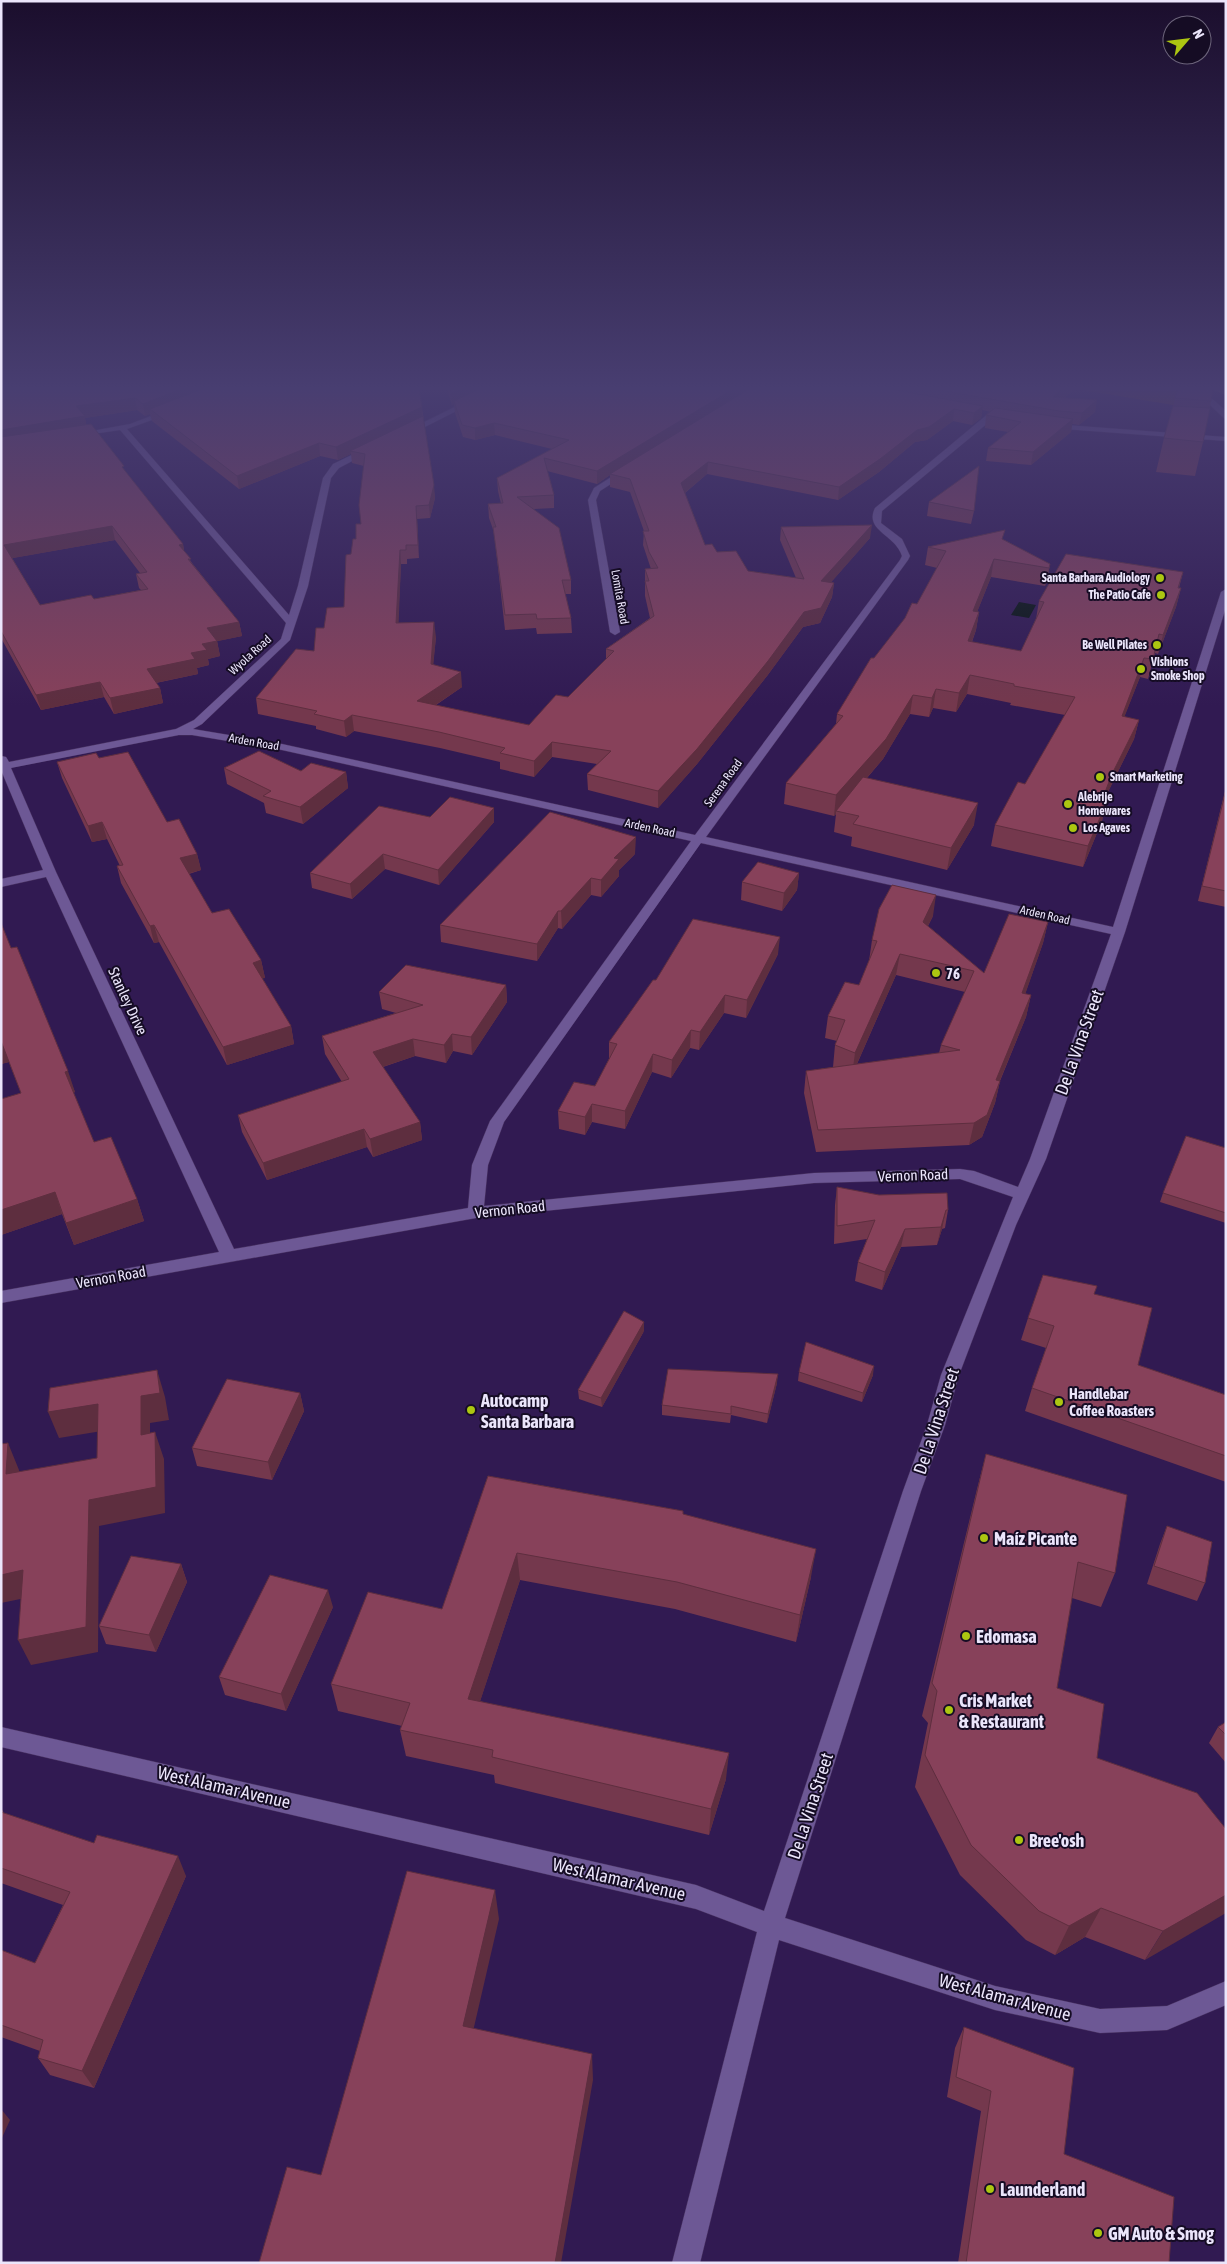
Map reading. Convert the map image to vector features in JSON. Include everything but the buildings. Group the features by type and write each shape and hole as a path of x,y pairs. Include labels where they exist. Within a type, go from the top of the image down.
{"street":[{"path":"180,495 291,623"},
{"name":"Wyola Road","path":"3,762 179,732 198,722 285,640 290,630 307,569 323,495"},
{"name":"Lomita Road","path":"596,495 592,500 615,632"},
{"name":"Serena Road","path":"476,1212 477,1174 484,1146 497,1121 699,838 904,560 906,556 903,543 875,521 878,510 896,495"},
{"name":"De La Vina Street","path":"686,2263 771,1925 912,1492 936,1425 950,1376 1021,1194 1038,1159 1119,932 1224,606 1226,592"},
{"name":"Arden Road","path":"179,732 192,732 282,747 1119,932"},
{"name":"Stanley Drive","path":"3,762 50,872 229,1255"},
{"path":"1,884 50,872"},
{"name":"Vernon Road","path":"1,1297 476,1212 814,1178 960,1174 969,1175 1021,1194"},
{"name":"West Alamar Avenue","path":"1,1737 696,1897 771,1925 995,1998 1100,2021 1168,2018 1226,1993"}],"shaded area":[{"path":"1019,602 1036,605 1029,618 1011,615"}],"place":[{"name":"Santa Barbara Audiology","path":"1160,578"},
{"name":"The Patio Cafe","path":"1161,595"},
{"name":"Be Well Pilates","path":"1157,645"},
{"name":"Vishions Smoke Shop","path":"1141,669"},
{"name":"Smart Marketing","path":"1100,777"},
{"name":"Alebrije Homewares","path":"1068,804"},
{"name":"Los Agaves","path":"1073,828"},
{"name":"76","path":"936,973"},
{"name":"Handlebar Coffee Roasters","path":"1059,1402"},
{"name":"Autocamp Santa Barbara","path":"471,1410"},
{"name":"Maíz Picante","path":"984,1538"},
{"name":"Edomasa","path":"966,1636"},
{"name":"Cris Market & Restaurant","path":"949,1710"},
{"name":"Bree'osh","path":"1019,1840"},
{"name":"Launderland","path":"990,2189"},
{"name":"GM Auto & Smog","path":"1098,2233"}]}
